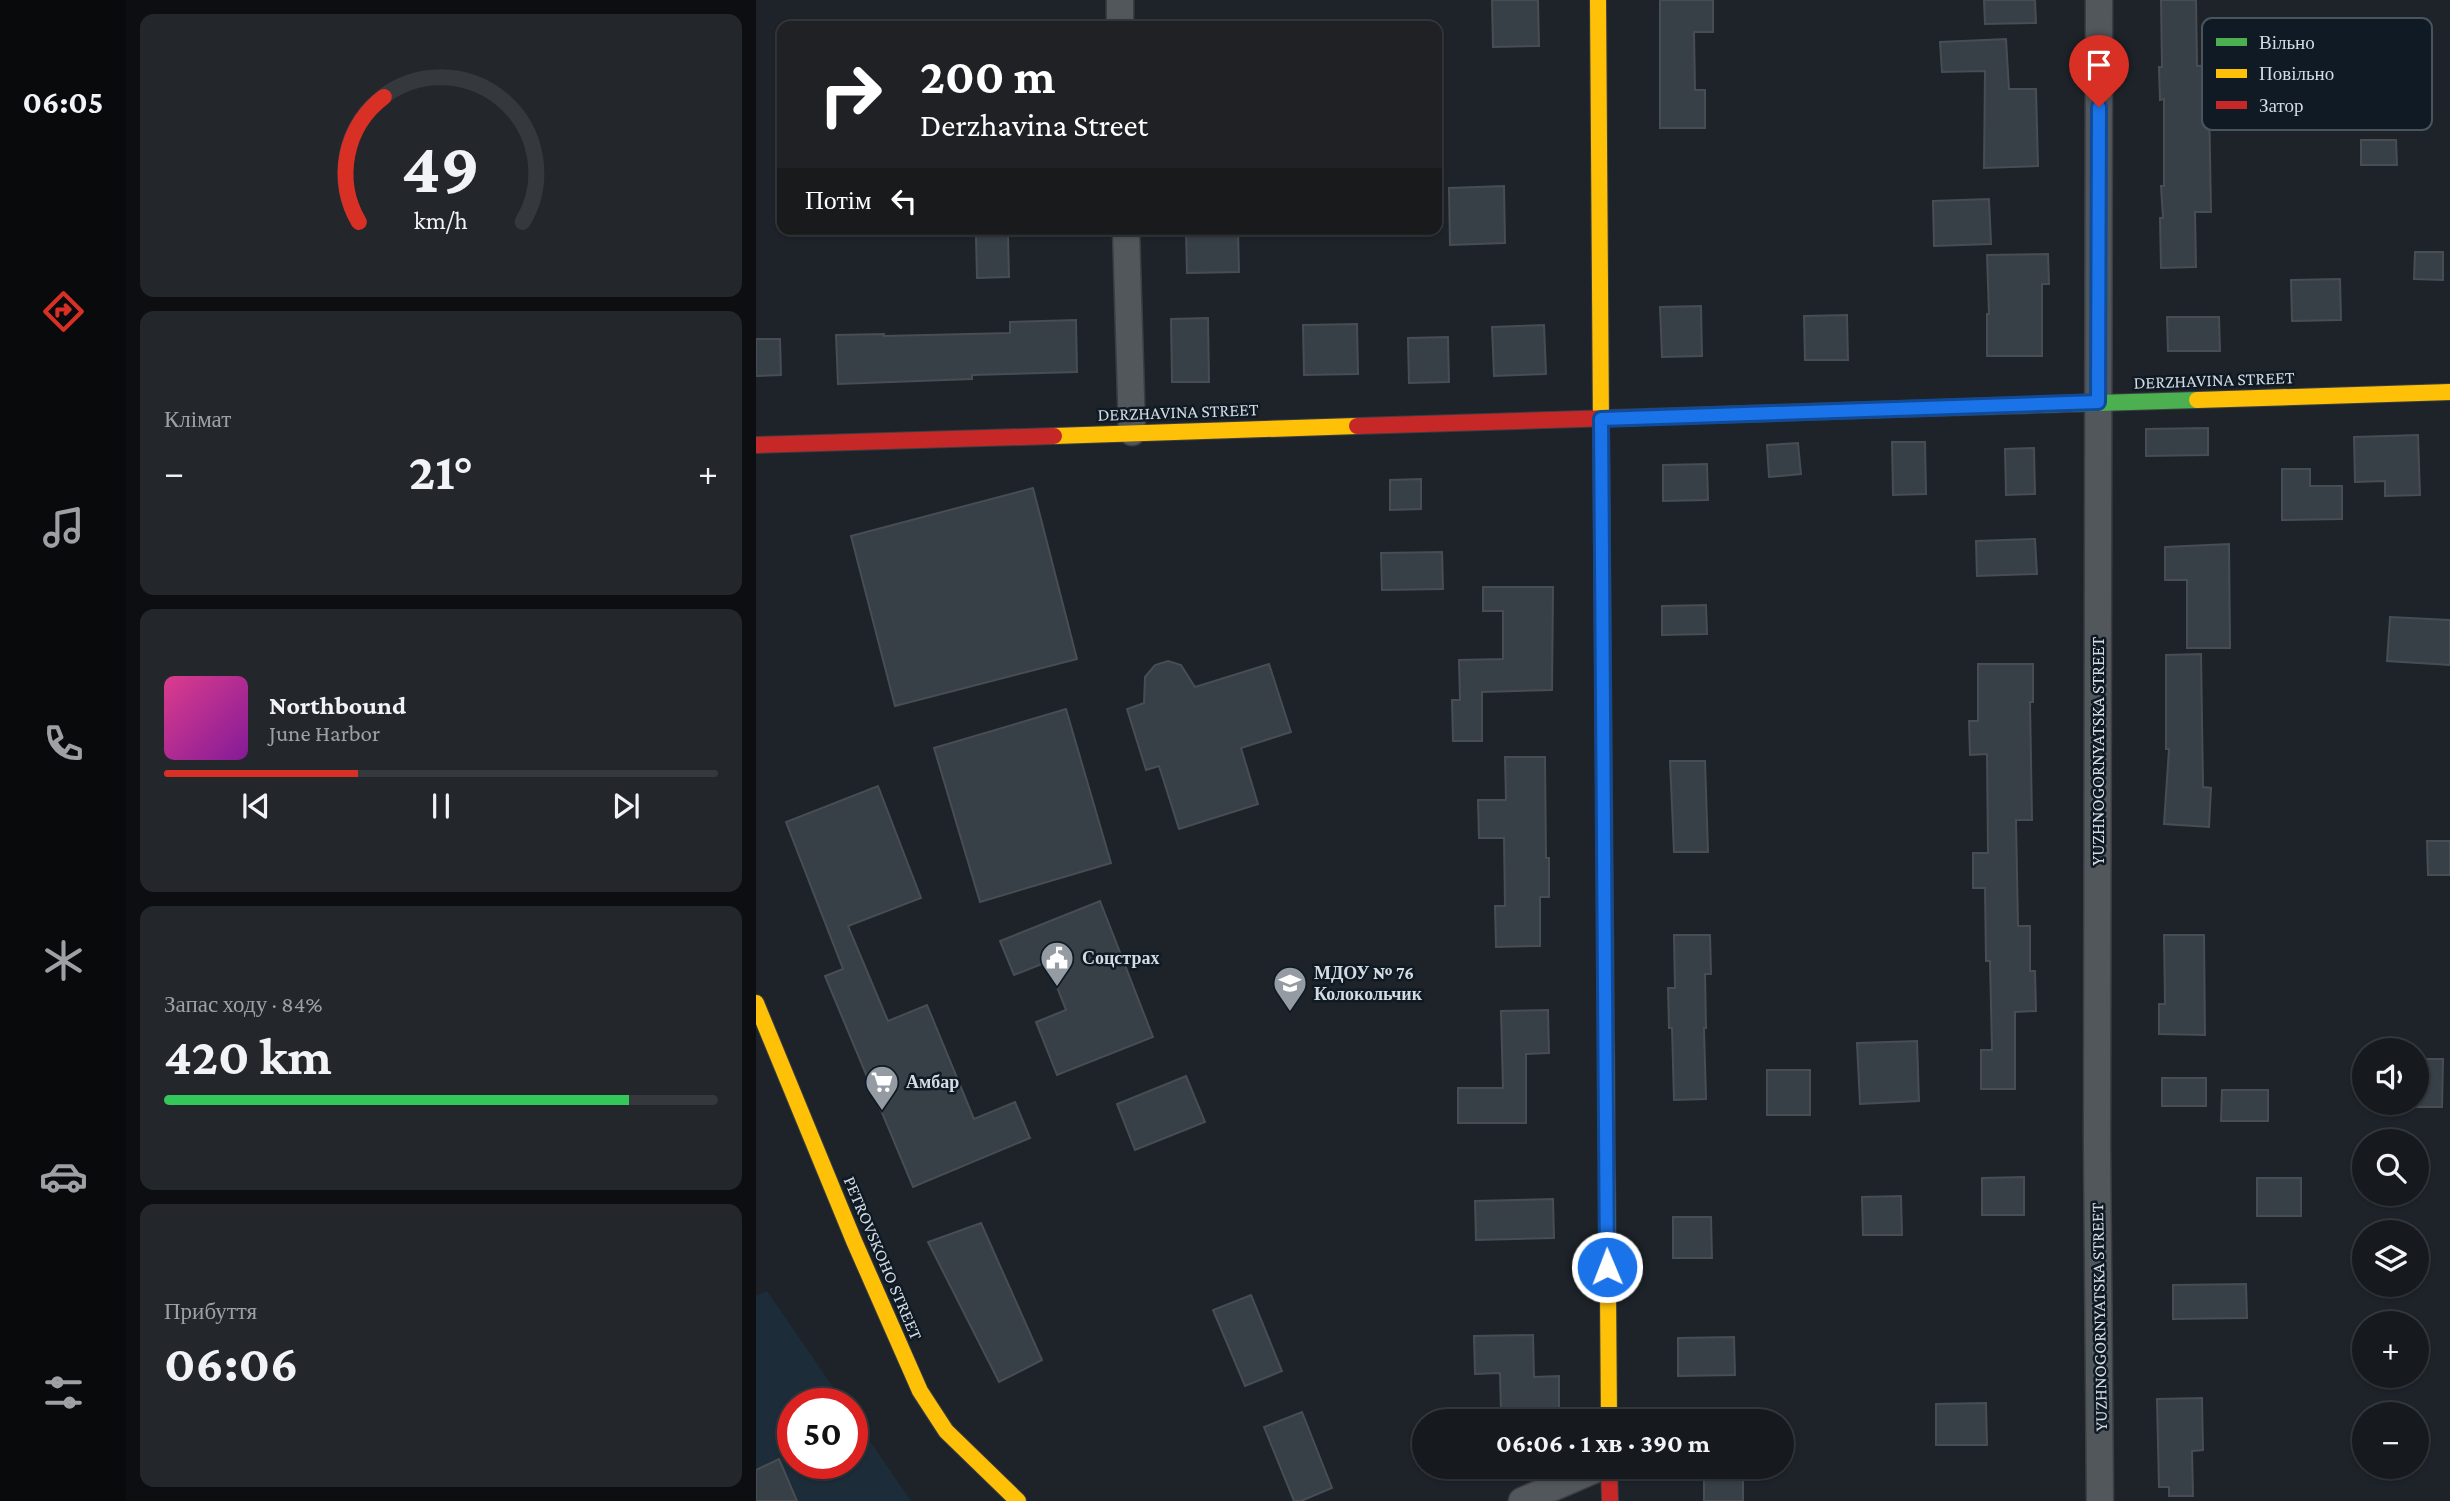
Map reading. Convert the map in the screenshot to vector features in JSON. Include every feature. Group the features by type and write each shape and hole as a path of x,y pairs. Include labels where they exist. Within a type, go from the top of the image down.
{"main road":[{"path":"1598,0 1609,1409"},
{"name":"DERZHAVINA STREET","path":"756,445 2450,392"},
{"name":"PETROVSKOHO STREET","path":"756,1003 920,1391 946,1430 1018,1501"},
{"path":"1609,1479 1609,1501"}],"street":[{"path":"1120,0 1120,21"},
{"name":"YUZHNOGORNYATSKA STREET","path":"2099,0 2097,1158 2100,1501"},
{"path":"1126,235 1132,432"},
{"path":"1522,1501 1572,1479"}],"shaded area":[{"path":"767,1291 834,1388 777,1388 777,1479 868,1479 868,1438 911,1501 756,1501 756,1296"}],"building":[{"path":"1492,0 1538,0 1539,46 1493,47"},
{"path":"1660,0 1713,0 1713,32 1694,32 1695,90 1705,90 1705,128 1660,128"},
{"path":"1984,0 2035,0 2036,23 1985,24"},
{"path":"2161,0 2196,0 2197,66 2202,66 2202,130 2210,130 2211,212 2195,212 2196,267 2161,268 2164,99 2160,100 2159,67 2162,67"},
{"path":"2006,39 2009,89 2036,89 2038,166 1984,168 1985,71 1942,72 1940,42"},
{"path":"2361,140 2396,140 2397,165 2361,165"},
{"path":"1504,186 1505,243 1450,245 1449,188"},
{"path":"1989,199 1991,244 1934,246 1933,201"},
{"path":"1008,235 1009,277 977,278 976,236"},
{"path":"1186,235 1238,235 1239,272 1187,273"},
{"path":"2415,252 2443,252 2443,280 2414,279"},
{"path":"2048,254 2049,284 2042,284 2042,356 1987,356 1987,255"},
{"path":"2340,279 2341,320 2292,321 2291,280"},
{"path":"1701,306 1702,356 1662,357 1660,307"},
{"path":"1847,315 1848,360 1805,360 1804,316"},
{"path":"2167,317 2219,317 2220,351 2168,351"},
{"path":"1208,318 1209,382 1172,382 1171,319"},
{"path":"1076,320 1077,372 972,375 972,379 838,384 836,335 1010,333 1010,322"},
{"path":"1357,324 1358,374 1304,375 1303,325"},
{"path":"1544,325 1546,374 1494,376 1492,327"},
{"path":"1448,337 1449,382 1409,383 1408,338"},
{"path":"756,339 780,339 781,375 756,376"},
{"path":"2208,428 2208,455 2146,456 2146,429"},
{"path":"2418,435 2420,495 2385,496 2385,481 2355,482 2354,437"},
{"path":"1892,442 1925,442 1926,494 1893,495"},
{"path":"1798,443 1801,474 1769,477 1767,445"},
{"path":"2034,448 2035,494 2006,495 2005,449"},
{"path":"1707,464 1708,500 1663,501 1663,465"},
{"path":"2282,469 2310,469 2310,486 2342,486 2342,519 2282,520"},
{"path":"1421,479 1421,509 1390,510 1390,480"},
{"path":"1033,488 1077,659 895,706 851,536"},
{"path":"2035,539 2037,574 1977,576 1976,541"},
{"path":"2229,544 2230,648 2187,648 2187,580 2165,580 2165,547"},
{"path":"1442,552 1443,589 1382,590 1381,553"},
{"path":"1483,587 1553,587 1552,690 1482,692 1482,741 1453,741 1452,700 1460,700 1459,660 1503,659 1503,611 1483,611"},
{"path":"1706,605 1707,634 1662,635 1662,606"},
{"path":"2390,617 2450,620 2450,665 2387,661"},
{"path":"2201,654 2203,787 2211,788 2209,827 2164,824 2169,749 2166,749 2166,655"},
{"path":"1168,661 1181,665 1195,687 1269,664 1291,732 1241,748 1258,804 1179,829 1159,766 1146,770 1127,709 1144,703 1145,677 1155,665"},
{"path":"1978,664 2033,664 2033,702 2030,702 2032,820 2016,820 2018,926 2030,926 2030,971 2035,971 2036,1011 2015,1012 2015,1089 1981,1089 1981,1050 1992,1050 1990,961 1986,961 1985,888 1973,888 1973,853 1988,853 1987,754 1970,755 1969,721 1978,721"},
{"path":"1066,709 1111,863 980,902 934,748"},
{"path":"1505,757 1545,757 1549,897 1540,897 1540,946 1496,947 1495,906 1505,906 1504,838 1479,838 1478,800 1506,800"},
{"path":"1670,761 1705,761 1708,852 1674,852"},
{"path":"878,786 921,898 848,926 888,1021 927,1005 974,1119 1015,1102 1030,1138 913,1187 825,976 843,969 786,822"},
{"path":"2427,841 2450,841 2450,875 2428,875"},
{"path":"1100,901 1153,1037 1057,1075 1036,1022 1066,1010 1047,962 1014,975 1000,941"},
{"path":"1674,935 1710,935 1711,974 1705,974 1706,1099 1674,1100 1668,988 1675,988"},
{"path":"2164,935 2204,935 2205,1035 2159,1034 2159,1004 2165,1004"},
{"path":"1548,1010 1549,1053 1526,1054 1526,1123 1458,1123 1458,1088 1503,1088 1501,1011"},
{"path":"1917,1041 1919,1101 1860,1104 1857,1043"},
{"path":"2429,1059 2443,1059 2442,1107 2429,1107"},
{"path":"1767,1070 1810,1070 1810,1115 1767,1115"},
{"path":"1186,1076 1205,1122 1135,1150 1117,1104"},
{"path":"2162,1078 2206,1078 2206,1106 2162,1106"},
{"path":"2222,1090 2268,1090 2268,1121 2221,1121"},
{"path":"2024,1177 2024,1215 1982,1215 1982,1178"},
{"path":"2257,1178 2301,1178 2301,1216 2257,1216"},
{"path":"1901,1196 1902,1235 1863,1235 1862,1197"},
{"path":"1553,1199 1554,1238 1476,1240 1475,1201"},
{"path":"1673,1217 1711,1217 1712,1258 1673,1258"},
{"path":"981,1223 1042,1360 999,1382 928,1242"},
{"path":"2246,1284 2247,1318 2173,1319 2173,1285"},
{"path":"1251,1295 1282,1371 1245,1386 1213,1310"},
{"path":"1533,1335 1534,1377 1559,1376 1559,1409 1501,1409 1500,1373 1475,1374 1474,1336"},
{"path":"1734,1337 1735,1375 1678,1376 1678,1338"},
{"path":"2202,1398 2203,1450 2192,1451 2193,1496 2169,1496 2169,1487 2159,1487 2157,1399"},
{"path":"1986,1403 1987,1445 1936,1445 1936,1404"},
{"path":"1302,1412 1332,1488 1301,1501 1294,1501 1264,1427"},
{"path":"777,1460 777,1479 788,1479 797,1501 756,1501 756,1470"},
{"path":"1704,1479 1743,1479 1743,1501 1704,1501"}],"traffic: fast":[{"path":"1932,408 2197,400"},
{"path":"1601,428 1606,1034"}],"traffic: slow":[{"path":"1598,0 1601,428"},
{"path":"2197,400 2450,392"},
{"path":"1054,436 1357,426"},
{"path":"756,1003 854,1241 920,1391 946,1431 1018,1501"},
{"path":"1606,1034 1609,1409"}],"traffic: jam":[{"path":"1357,426 1932,408"},
{"path":"756,445 1054,436"},
{"path":"1609,1479 1610,1501"}],"place":[{"name":"Соцстрах","path":"1057,988"},
{"name":"МДОУ № 76 Колокольчик","path":"1290,1013"},
{"name":"Амбар","path":"882,1112"}],"route":[{"path":"1607,1267 1601,419 2098,402 2099,107"}]}
